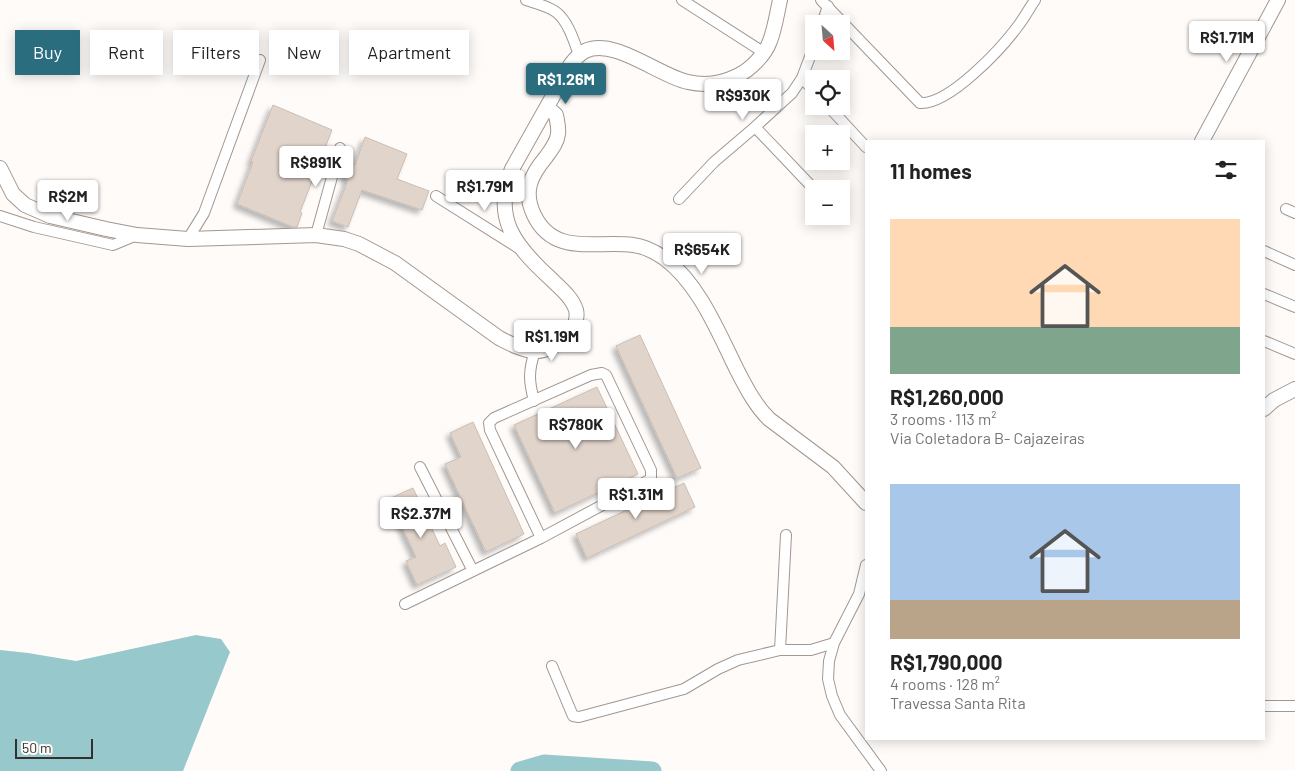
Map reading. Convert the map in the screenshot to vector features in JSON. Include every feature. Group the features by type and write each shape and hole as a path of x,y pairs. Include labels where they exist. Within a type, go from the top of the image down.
{"main road":[{"path":"0,168 13,194 31,207 50,216 137,235 188,240 316,235 344,239 369,248 395,264 499,338 533,358 555,345 570,332 577,319 576,310 562,289 521,249 513,236 508,224 505,198 506,187 512,168 551,111 571,64 579,55 587,50 608,48 677,79 700,84 711,84 728,80 743,73 756,62 771,41 780,0"},
{"path":"1203,140 1278,0"},
{"path":"551,111 558,135 554,146 540,164 531,180 528,199 544,231 561,241 573,244 633,245 658,254 667,260 690,283 712,320 751,398 760,410 769,419 833,467 864,500"},
{"path":"1265,408 1274,400 1295,389"}],"street":[{"path":"526,0 555,11 560,16 571,34 579,55"},
{"path":"682,0 763,52"},
{"path":"825,3 920,103 928,103 939,98 986,63 1019,25 1035,0"},
{"path":"188,240 204,214 260,60"},
{"path":"679,199 714,162 792,93 802,78 809,60"},
{"path":"802,78 805,81"},
{"path":"836,115 865,146"},
{"path":"755,127 764,139 805,180"},
{"path":"316,235 340,148"},
{"path":"436,196 521,249"},
{"path":"0,216 34,227 113,245 137,235"},
{"path":"1265,250 1295,265"},
{"path":"1265,294 1295,307"},
{"path":"1265,341 1295,354"},
{"path":"533,358 529,379 534,402"},
{"path":"406,604 541,538 649,482 652,476 606,375 597,373 494,418 489,423 541,538"},
{"path":"420,467 473,571"},
{"path":"780,650 786,535"},
{"path":"865,569 859,594 834,643 829,661 828,679 832,696 840,715 881,771"},
{"path":"552,666 568,709 573,716 579,718 684,689 732,662 780,650 811,650 834,643"},
{"path":"1265,706 1295,706"}],"water":[{"path":"196,635 221,639 230,652 183,771 0,771 0,650 76,661"}],"building":[{"path":"273,105 332,130 300,212 302,213 297,227 237,204 253,162 251,161"},
{"path":"365,137 407,154 397,179 429,191 422,210 362,190 348,227 332,221 348,180 344,178 350,163 355,165"},
{"path":"640,335 701,468 677,478 616,346"},
{"path":"597,387 638,474 555,513 514,425"},
{"path":"473,422 524,534 486,552 445,464 461,457 450,433"},
{"path":"684,483 695,507 587,558 576,534"},
{"path":"413,488 440,546 445,543 456,567 417,585 406,561 416,557 389,499"}],"waterway":[{"path":"520,771 544,764 652,771"}]}
